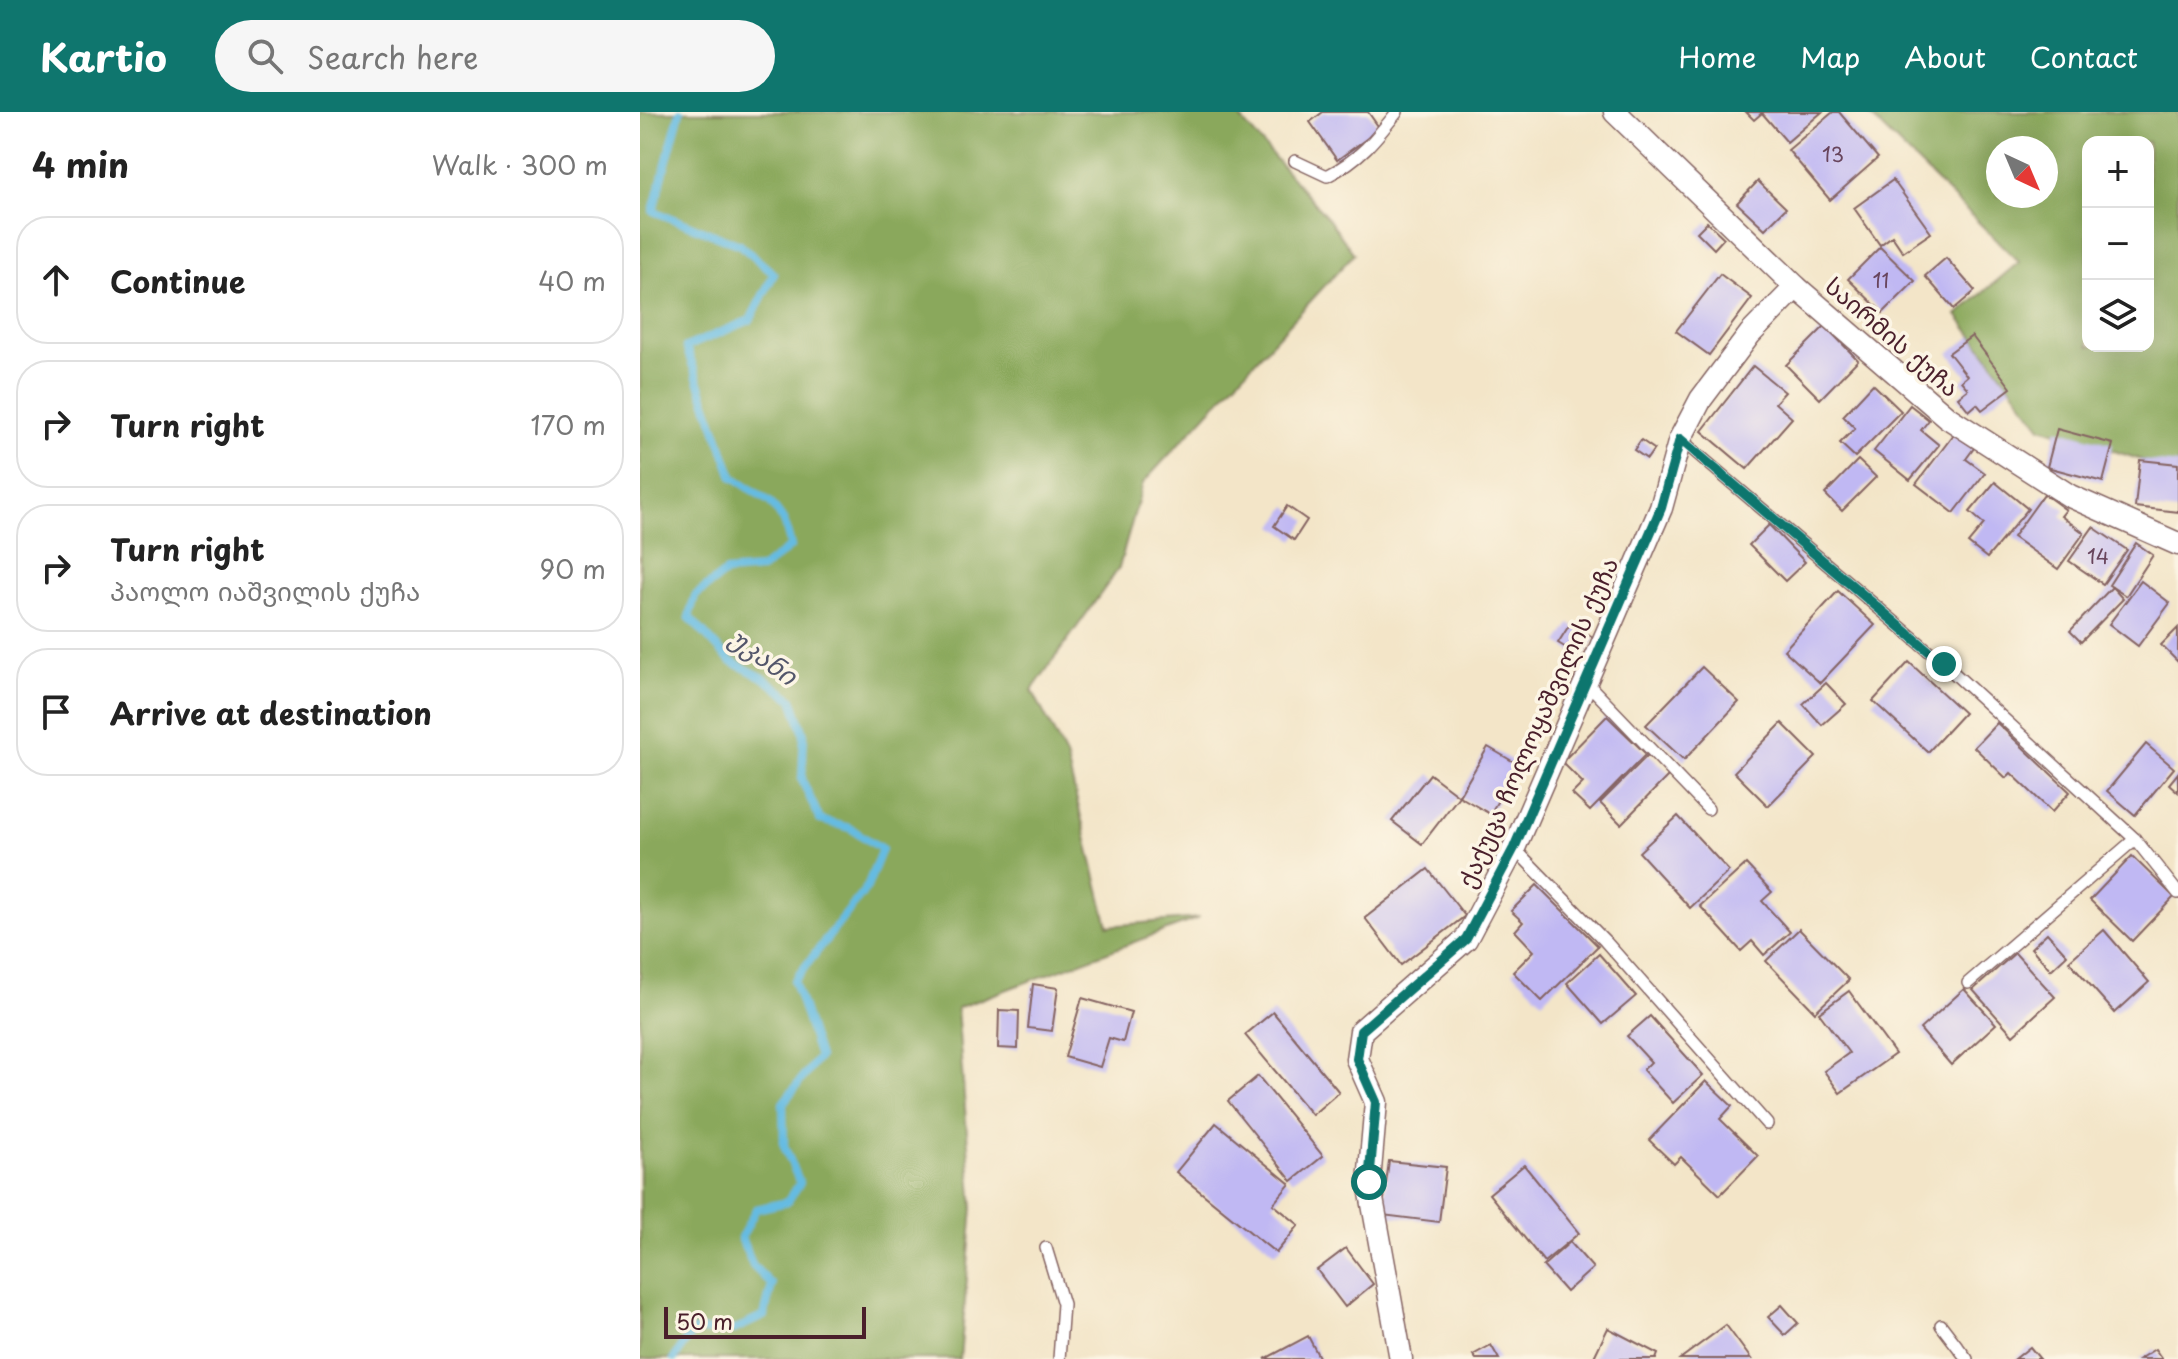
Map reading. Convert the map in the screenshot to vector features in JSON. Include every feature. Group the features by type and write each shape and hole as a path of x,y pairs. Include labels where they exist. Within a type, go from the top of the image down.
{"street":[{"name":"საირმის ქუჩა","path":"1615,112 1796,287 1947,417 2070,496 2178,544"},
{"name":"ქაქუცა ჩოლოყაშვილის ქუჩა","path":"1401,1359 1369,1182 1376,1102 1357,1059 1361,1031 1466,939 1514,848 1661,508 1680,439 1701,399 1750,334 1796,287"}],"lane":[{"path":"1295,161 1327,176 1350,164 1375,140 1397,112"},
{"path":"1680,439 1944,664 2135,839 2178,893"},
{"path":"1585,682 1708,809"},
{"path":"1968,983 2135,839"},
{"path":"1514,848 1605,941 1767,1124"},
{"path":"1046,1248 1063,1304 1059,1359"},
{"path":"1941,1325 1967,1359"}],"green space":[{"path":"640,112 1235,112 1329,220 1354,254 1143,483 1119,568 1032,690 1066,756 1108,926 1199,918 957,1008 973,1208 960,1359 640,1359"},
{"path":"1866,112 2178,112 2178,472 2041,427 1957,315 2019,262"}],"building":[{"path":"1323,112 1368,112 1380,129 1337,160 1310,122"},
{"path":"1746,112 1822,112 1787,142 1762,113 1754,120"},
{"path":"1833,112 1839,112 1878,158 1830,200 1788,150"},
{"path":"1893,180 1931,233 1903,252 1892,236 1880,245 1854,208"},
{"path":"1758,181 1786,208 1765,229 1737,203"},
{"path":"1707,222 1724,238 1714,249 1697,232"},
{"path":"1880,247 1915,281 1883,313 1848,279"},
{"path":"1946,258 1975,291 1954,309 1925,276"},
{"path":"1720,274 1752,298 1709,355 1676,331"},
{"path":"1825,326 1858,360 1820,399 1786,365"},
{"path":"1972,336 2011,388 1982,410 1977,404 1969,411 1958,397 1968,389 1961,381 1967,376 1949,353"},
{"path":"1753,366 1785,392 1775,403 1792,418 1747,469 1702,431"},
{"path":"1873,384 1901,411 1855,457 1840,443 1855,428 1843,416"},
{"path":"1910,405 1929,420 1921,430 1939,445 1910,480 1874,451"},
{"path":"2057,429 2113,444 2103,482 2047,467"},
{"path":"1954,434 1974,448 1966,459 1985,473 1954,513 1916,484"},
{"path":"1641,440 1654,449 1647,459 1634,450"},
{"path":"1858,460 1876,477 1842,511 1825,494"},
{"path":"2140,460 2178,464 2178,512 2135,507"},
{"path":"1995,482 2028,509 1987,558 1968,543 1984,524 1970,512"},
{"path":"2044,494 2066,510 2061,516 2084,533 2058,569 2013,537"},
{"path":"1287,506 1307,520 1294,540 1274,526"},
{"path":"1769,525 1805,562 1785,581 1749,545"},
{"path":"2093,527 2127,550 2103,584 2069,561"},
{"path":"2136,543 2153,555 2126,596 2109,585"},
{"path":"2141,581 2170,603 2138,646 2109,624"},
{"path":"2112,587 2123,599 2081,642 2070,631"},
{"path":"1838,591 1875,625 1820,683 1784,650"},
{"path":"1570,624 1595,638 1583,658 1558,643"},
{"path":"2178,628 2178,662 2161,645"},
{"path":"1909,662 1964,713 1928,752 1873,701"},
{"path":"1702,667 1739,702 1684,760 1646,725"},
{"path":"1826,683 1846,704 1822,725 1803,704"},
{"path":"1607,716 1646,754 1590,811 1572,794 1583,783 1562,762"},
{"path":"1782,723 1816,757 1768,806 1734,772"},
{"path":"1997,723 2070,792 2052,812 2011,773 2006,778 1974,747"},
{"path":"2146,744 2174,768 2135,815 2107,791"},
{"path":"1488,747 1519,765 1490,814 1459,796"},
{"path":"1649,754 1670,774 1621,824 1600,803"},
{"path":"2178,773 2178,792 2169,784"},
{"path":"1430,774 1459,796 1422,844 1392,821"},
{"path":"1678,816 1729,871 1690,908 1639,852"},
{"path":"2132,856 2174,897 2132,941 2090,900"},
{"path":"1746,864 1772,892 1762,901 1790,932 1764,955 1752,941 1741,951 1700,906"},
{"path":"1428,869 1465,916 1401,965 1365,918"},
{"path":"1537,885 1598,946 1542,1001 1513,972 1534,951 1515,931 1523,922 1511,911"},
{"path":"1799,929 1849,980 1815,1012 1766,961"},
{"path":"2104,930 2149,982 2115,1013 2069,961"},
{"path":"2047,933 2067,955 2051,970 2031,948"},
{"path":"2015,953 2055,997 2013,1035 1973,990"},
{"path":"1599,954 1636,996 1603,1024 1567,983"},
{"path":"1033,984 1058,988 1052,1031 1028,1028"},
{"path":"1964,989 1996,1024 1951,1065 1920,1029"},
{"path":"1849,991 1895,1054 1840,1093 1824,1071 1849,1053 1819,1013"},
{"path":"1082,998 1131,1012 1123,1042 1109,1038 1100,1067 1065,1057"},
{"path":"999,1010 1019,1011 1018,1049 998,1048"},
{"path":"1273,1012 1339,1092 1312,1115 1245,1035"},
{"path":"1650,1016 1703,1075 1673,1103 1643,1070 1651,1062 1627,1036"},
{"path":"1258,1076 1323,1156 1292,1181 1228,1101"},
{"path":"1706,1081 1732,1106 1720,1119 1758,1156 1720,1195 1681,1157 1674,1164 1649,1140"},
{"path":"1216,1123 1290,1184 1273,1204 1299,1225 1276,1253 1176,1172"},
{"path":"1389,1161 1446,1167 1439,1222 1382,1215"},
{"path":"1524,1165 1579,1233 1544,1262 1489,1194"},
{"path":"1570,1242 1593,1268 1566,1292 1543,1266"},
{"path":"1346,1248 1373,1284 1345,1307 1317,1270"},
{"path":"1782,1305 1798,1323 1785,1335 1768,1317"},
{"path":"1726,1325 1751,1359 1680,1359"},
{"path":"1608,1328 1658,1354 1656,1359 1593,1359"},
{"path":"1308,1336 1320,1359 1265,1359"},
{"path":"1491,1345 1499,1359 1476,1359 1473,1355"},
{"path":"2030,1347 2040,1359 2015,1359"},
{"path":"2155,1349 2162,1359 2139,1359"}],"waterway":[{"name":"უკანი","path":"674,1359 693,1331 734,1330 764,1316 772,1285 753,1266 741,1238 756,1209 787,1202 800,1183 784,1146 783,1103 819,1057 794,981 867,887 882,849 850,828 820,820 802,780 804,734 792,699 762,677 730,661 689,617 695,596 726,572 761,569 791,546 784,521 770,502 733,477 686,347 750,320 774,274 740,245 653,211 680,112"}],"route":[{"path":"1369,1182 1376,1102 1357,1059 1361,1031 1466,939 1514,848 1661,508 1680,439 1944,664"}]}
